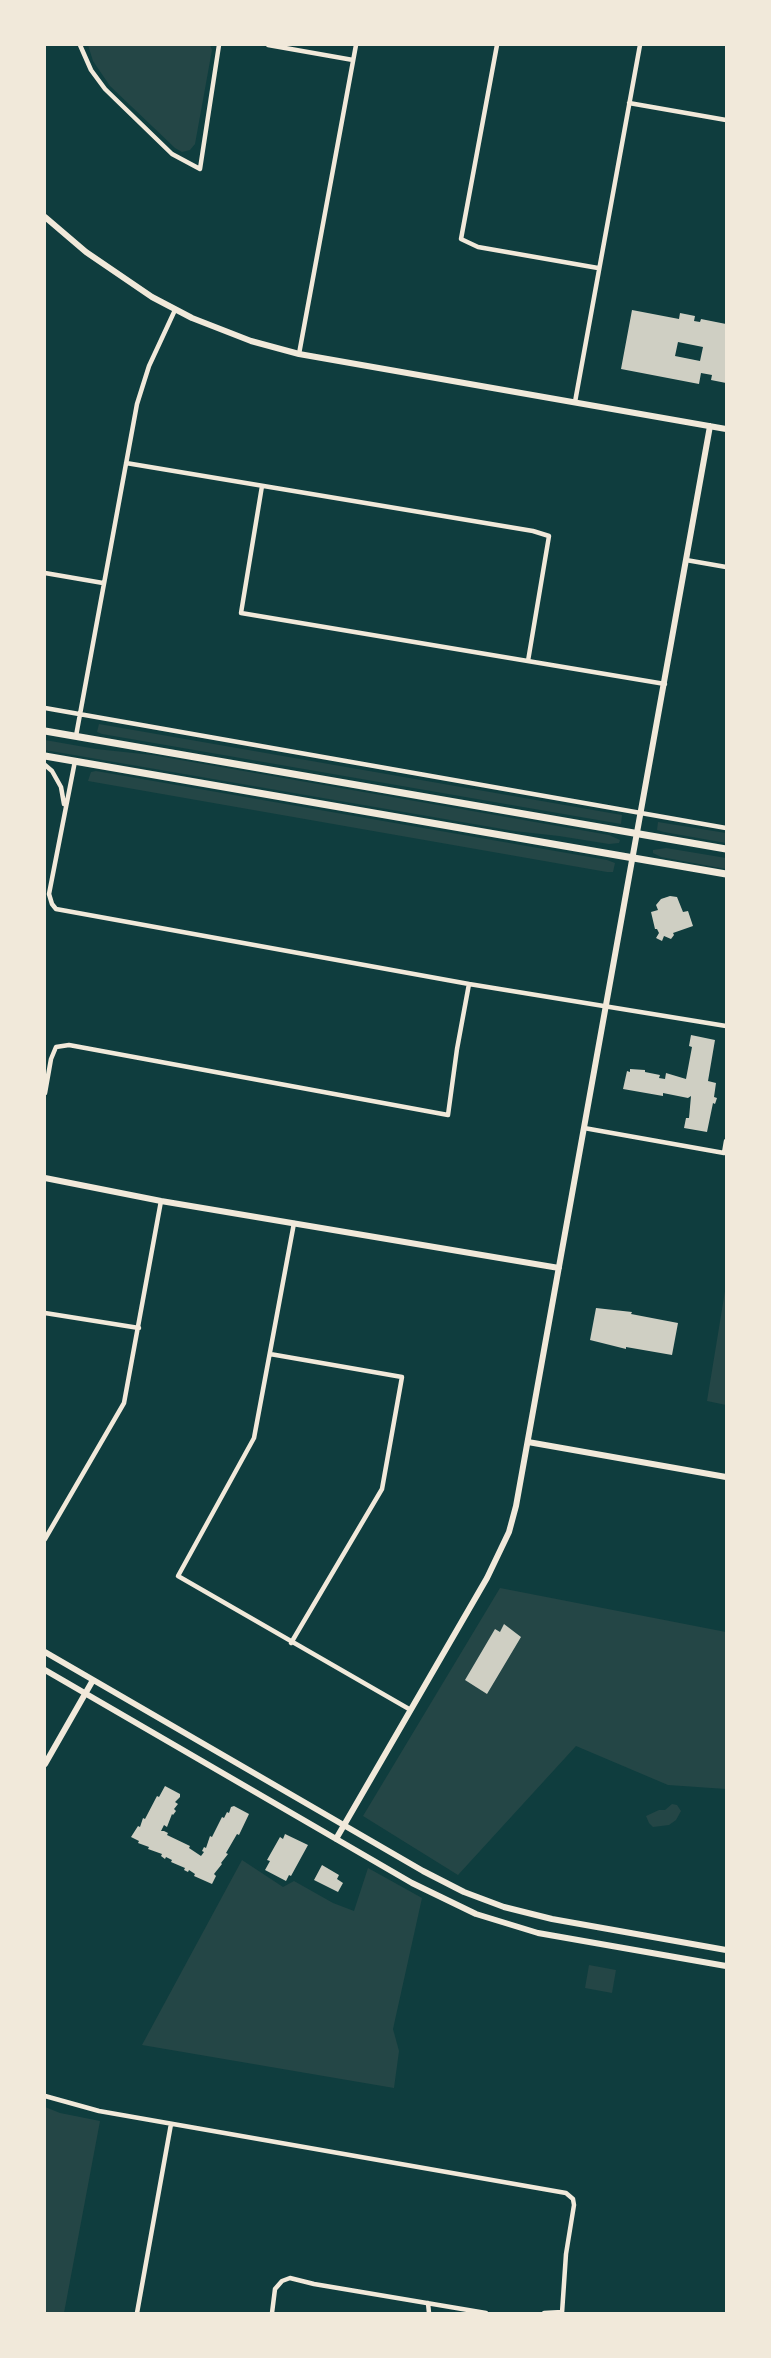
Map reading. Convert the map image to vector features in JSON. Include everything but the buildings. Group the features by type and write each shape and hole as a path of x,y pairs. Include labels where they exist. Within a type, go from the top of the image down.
{"main road":[{"path":"45,731 726,849"},
{"path":"45,756 726,874"}],"street":[{"path":"80,45 91,70 105,89 172,154 200,169 219,45"},
{"path":"268,45 354,60"},
{"path":"299,354 356,45"},
{"path":"497,45 461,239 478,247 598,268"},
{"path":"575,402 640,45"},
{"path":"629,103 726,120"},
{"path":"45,216 107,268 175,310 228,333 299,354 726,429"},
{"path":"76,736 142,384 175,310"},
{"path":"336,1839 499,1555 516,1506 710,426"},
{"path":"126,463 533,531 549,536 528,662"},
{"path":"262,486 242,613 665,684"},
{"path":"687,560 726,567"},
{"path":"45,573 104,583"},
{"path":"45,708 726,828"},
{"path":"75,761 49,894 56,909 469,984 726,1026"},
{"path":"45,765 52,771 62,787 65,808"},
{"path":"45,1093 51,1059 56,1047 69,1046 448,1115 469,984"},
{"path":"584,1128 724,1153 726,1141"},
{"path":"45,1178 161,1201 559,1268"},
{"path":"45,1539 124,1403 161,1201"},
{"path":"294,1223 254,1438 178,1576 409,1709"},
{"path":"45,1313 139,1328"},
{"path":"270,1354 402,1377 382,1489 291,1643"},
{"path":"528,1442 726,1477"},
{"path":"45,1652 423,1871 464,1892 504,1907 552,1919 726,1950"},
{"path":"45,1670 336,1839 442,1899 476,1914 538,1933 726,1966"},
{"path":"45,1764 93,1680"},
{"path":"45,2096 90,2109 557,2191 573,2199 574,2213 566,2254 562,2313 544,2313"},
{"path":"137,2313 171,2124"},
{"path":"272,2313 273,2296 282,2281 290,2278 486,2313"},
{"path":"428,2303 429,2313"}],"shaded area":[{"path":"88,45 210,45 212,50 195,144 190,150 182,152 175,148 110,86 93,61"},
{"path":"99,724 622,815 621,824 102,734 97,732"},
{"path":"45,740 96,749 152,755 609,835 620,840 619,843 609,844 514,831 45,750"},
{"path":"96,771 615,863 613,872 607,872 88,781 91,772"},
{"path":"658,822 726,833 726,843 657,830"},
{"path":"666,848 726,858 726,869 661,857 653,853 653,850"},
{"path":"726,1285 726,1405 707,1401"},
{"path":"500,1588 726,1632 726,1789 668,1785 576,1746 458,1875 363,1816"},
{"path":"672,1804 677,1805 681,1811 676,1820 669,1825 653,1827 649,1823 646,1816 659,1810 665,1810"},
{"path":"242,1860 283,1887 294,1881 333,1903 354,1911 368,1868 422,1898 393,2029 399,2051 394,2088 142,2045"},
{"path":"589,1965 616,1970 612,1993 585,1988"},
{"path":"45,2107 60,2113 100,2121 64,2313 45,2313"}]}
